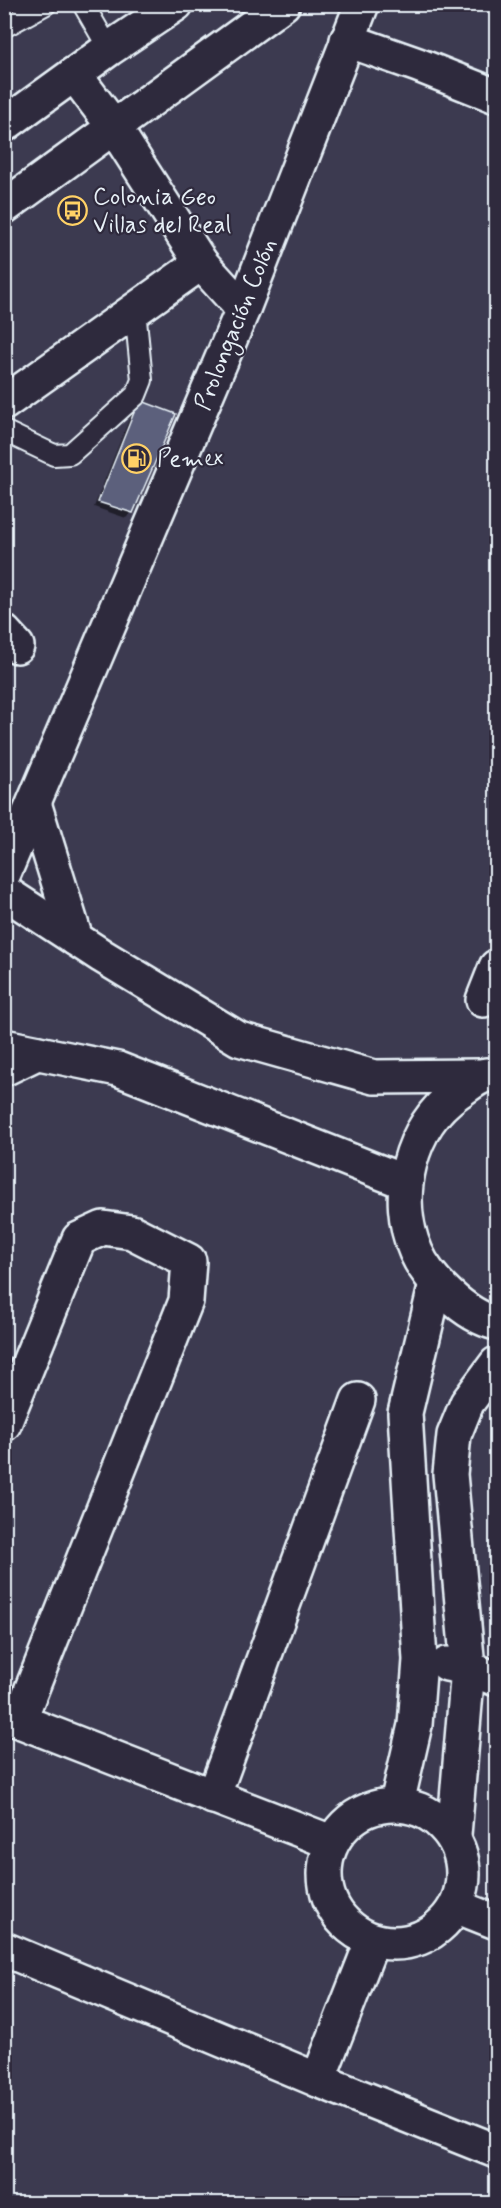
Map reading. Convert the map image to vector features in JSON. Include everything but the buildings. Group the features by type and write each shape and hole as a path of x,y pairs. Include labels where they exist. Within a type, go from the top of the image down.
{"street":[{"path":"4,125 176,4"},
{"path":"4,207 283,4"},
{"name":"Prolongación Colón","path":"4,873 243,309 346,40 362,4"},
{"path":"346,40 496,96"},
{"path":"74,74 114,127 201,263 243,309"},
{"path":"4,403 201,263"},
{"path":"34,803 76,939"},
{"path":"4,892 239,1039 375,1077 489,1074"},
{"path":"483,1000 496,967"},
{"path":"4,1046 118,1069 405,1182"},
{"path":"4,1069 37,1053"},
{"path":"489,1074 444,1102 418,1138 405,1182 406,1218 416,1253 436,1283 460,1305 496,1323"},
{"path":"4,1424 79,1239 103,1228 132,1232 189,1261 186,1301 12,1718 331,1842"},
{"path":"398,1803 415,1725 420,1660 405,1413 436,1283"},
{"path":"454,1835 482,1674 450,1474 454,1435 467,1403 496,1364"},
{"path":"213,1797 358,1400"},
{"path":"420,1660 482,1674"},
{"path":"398,1803 430,1813 454,1835 466,1870 458,1907 422,1940 372,1942 339,1919 323,1882 331,1842 358,1813 398,1803"},
{"path":"458,1907 496,1922"},
{"path":"318,2080 372,1942"},
{"path":"4,1949 318,2080 496,2151"}],"lane":[{"path":"4,27 46,4"},
{"path":"84,4 109,49"},
{"path":"4,431 54,455 70,454 136,394 142,380 135,310"}],"place":[{"name":"Colonia Geo Villas del Real","path":"72,210"},
{"name":"Pemex","path":"136,458"}]}
